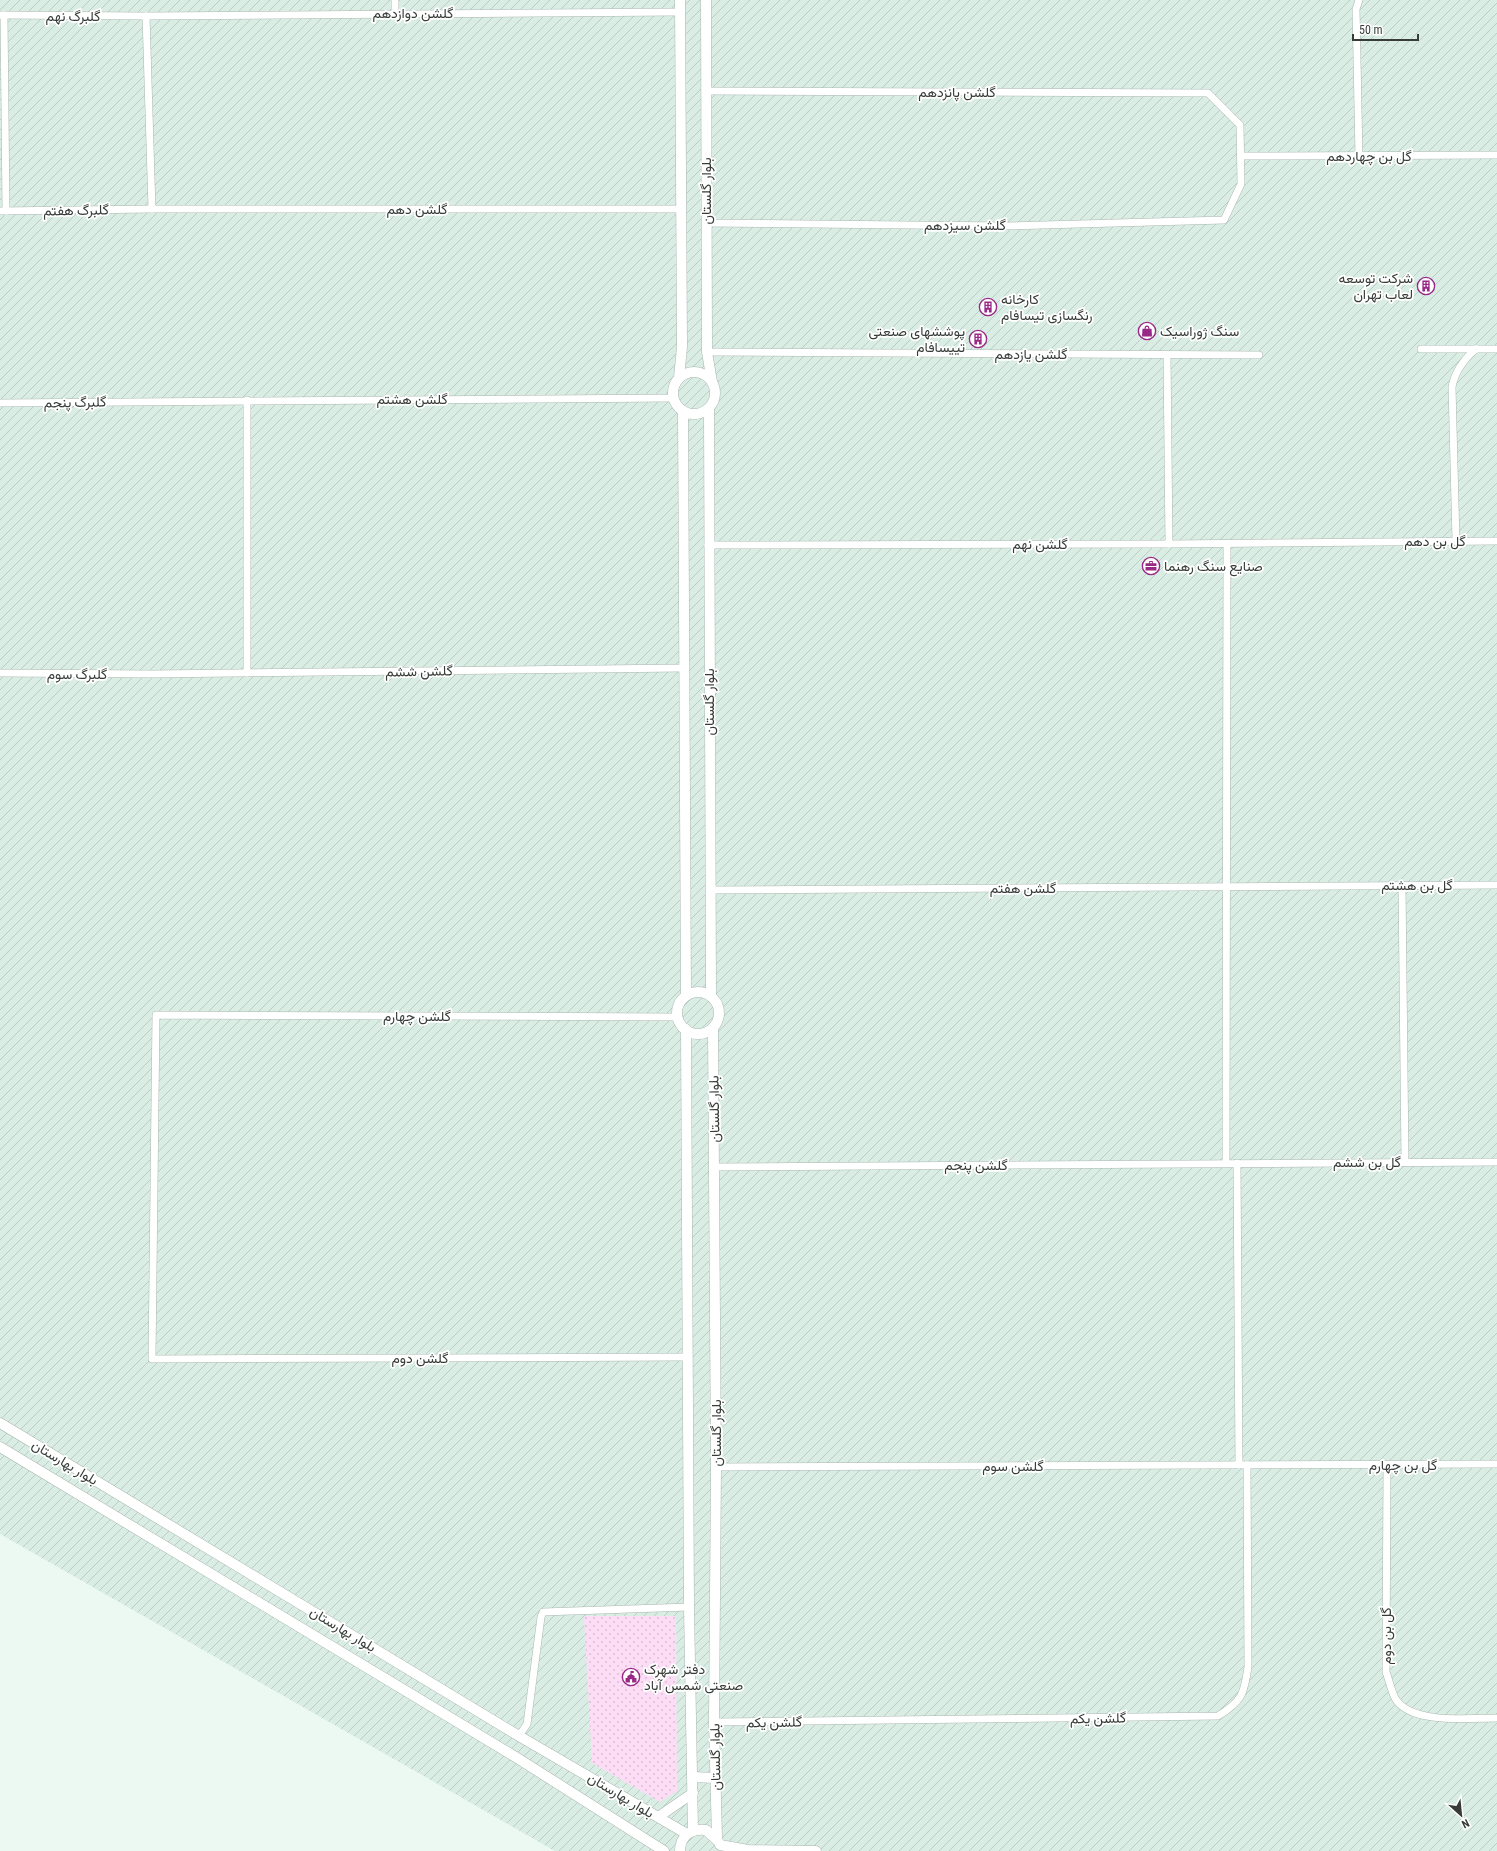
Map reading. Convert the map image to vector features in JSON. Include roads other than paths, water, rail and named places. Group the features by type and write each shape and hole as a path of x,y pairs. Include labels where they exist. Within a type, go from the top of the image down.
{"street":[{"path":"395,0 395,13"},
{"name":"بلوار گلستان","path":"679,378 682,347 680,0"},
{"name":"بلوار گلستان","path":"706,0 707,352 712,382"},
{"path":"1359,0 1356,9 1359,157"},
{"name":"گلشن دوازدهم","path":"146,16 680,12"},
{"path":"2,15 3,211"},
{"name":"گلبرگ نهم","path":"2,15 146,16"},
{"path":"146,16 152,209"},
{"name":"گلشن پانزدهم","path":"706,91 1208,93 1240,125 1241,156"},
{"name":"گل بن چهاردهم","path":"1241,156 1359,157 1497,155"},
{"name":"گلشن سیزدهم","path":"706,223 1007,226 1224,220 1241,184 1241,156"},
{"name":"گلشن دهم","path":"152,209 681,208"},
{"name":"گلبرگ هفتم","path":"3,211 152,209"},
{"path":"1456,541 1452,386 1454,377 1461,365 1476,349"},
{"path":"1421,350 1497,349"},
{"name":"گلشن یازدهم","path":"707,352 1259,355"},
{"path":"1167,355 1169,544"},
{"path":"696,372 706,375 712,382 715,396 709,409 696,414 683,411 677,406 674,398 674,388 679,378 688,373 696,372"},
{"name":"گلشن هشتم","path":"150,400 674,398"},
{"name":"گلبرگ پنجم","path":"0,403 150,400"},
{"path":"246,400 247,673"},
{"name":"بلوار گلستان","path":"709,409 708,544 711,996"},
{"name":"بلوار گلستان","path":"683,411 686,996"},
{"name":"گل بن دهم","path":"1372,542 1497,541"},
{"name":"گلشن نهم","path":"708,544 1227,544 1372,542"},
{"path":"1226,1163 1225,886 1227,544"},
{"name":"گلشن ششم","path":"153,674 684,668"},
{"name":"گلبرگ سوم","path":"0,673 153,674"},
{"path":"1402,885 1405,1162"},
{"name":"گل بن هشتم","path":"1336,886 1497,885"},
{"name":"گلشن هفتم","path":"710,890 1336,886"},
{"path":"698,991 711,996 719,1008 719,1015 713,1028 696,1034 686,1029 678,1018 678,1006 686,996 698,991"},
{"name":"گلشن چهارم","path":"152,1359 156,1015 678,1018"},
{"name":"بلوار گلستان","path":"713,1028 716,1468 714,1722 715,1778 719,1845"},
{"name":"بلوار گلستان","path":"686,1029 689,1607 693,1777 690,1832"},
{"name":"گل بن ششم","path":"1236,1163 1497,1162"},
{"name":"گلشن پنجم","path":"715,1167 1236,1163"},
{"name":"گلشن یکم","path":"714,1722 1218,1716 1235,1705 1245,1690 1248,1668 1236,1163"},
{"name":"گلشن دوم","path":"152,1359 688,1357"},
{"name":"بلوار بهارستان","path":"0,1422 520,1736 658,1817 690,1832"},
{"name":"بلوار بهارستان","path":"0,1447 514,1756 664,1851"},
{"name":"گل بن چهارم","path":"1310,1465 1497,1464"},
{"name":"گلشن سوم","path":"716,1468 1310,1465"},
{"name":"گل بن دوم","path":"1387,1465 1386,1672 1395,1699 1408,1710 1434,1719 1497,1718"},
{"path":"520,1736 527,1724 541,1617 543,1612 689,1607"},
{"path":"693,1777 715,1778"},
{"path":"658,1817 693,1793"},
{"path":"680,1851 682,1839 690,1832 706,1830 719,1845 748,1850 816,1851"}],"place":[{"name":"شرکت توسعه لعاب تهران","path":"1426,286"},
{"name":"کارخانه رنگسازی تیسافام","path":"988,307"},
{"name":"سنگ ژوراسیک","path":"1147,331"},
{"name":"پوششهای صنعتی تییسافام","path":"978,339"},
{"name":"صنایع سنگ رهنما","path":"1151,566"},
{"name":"دفتر شهرک صنعتی شمس آباد","path":"631,1677"}]}
